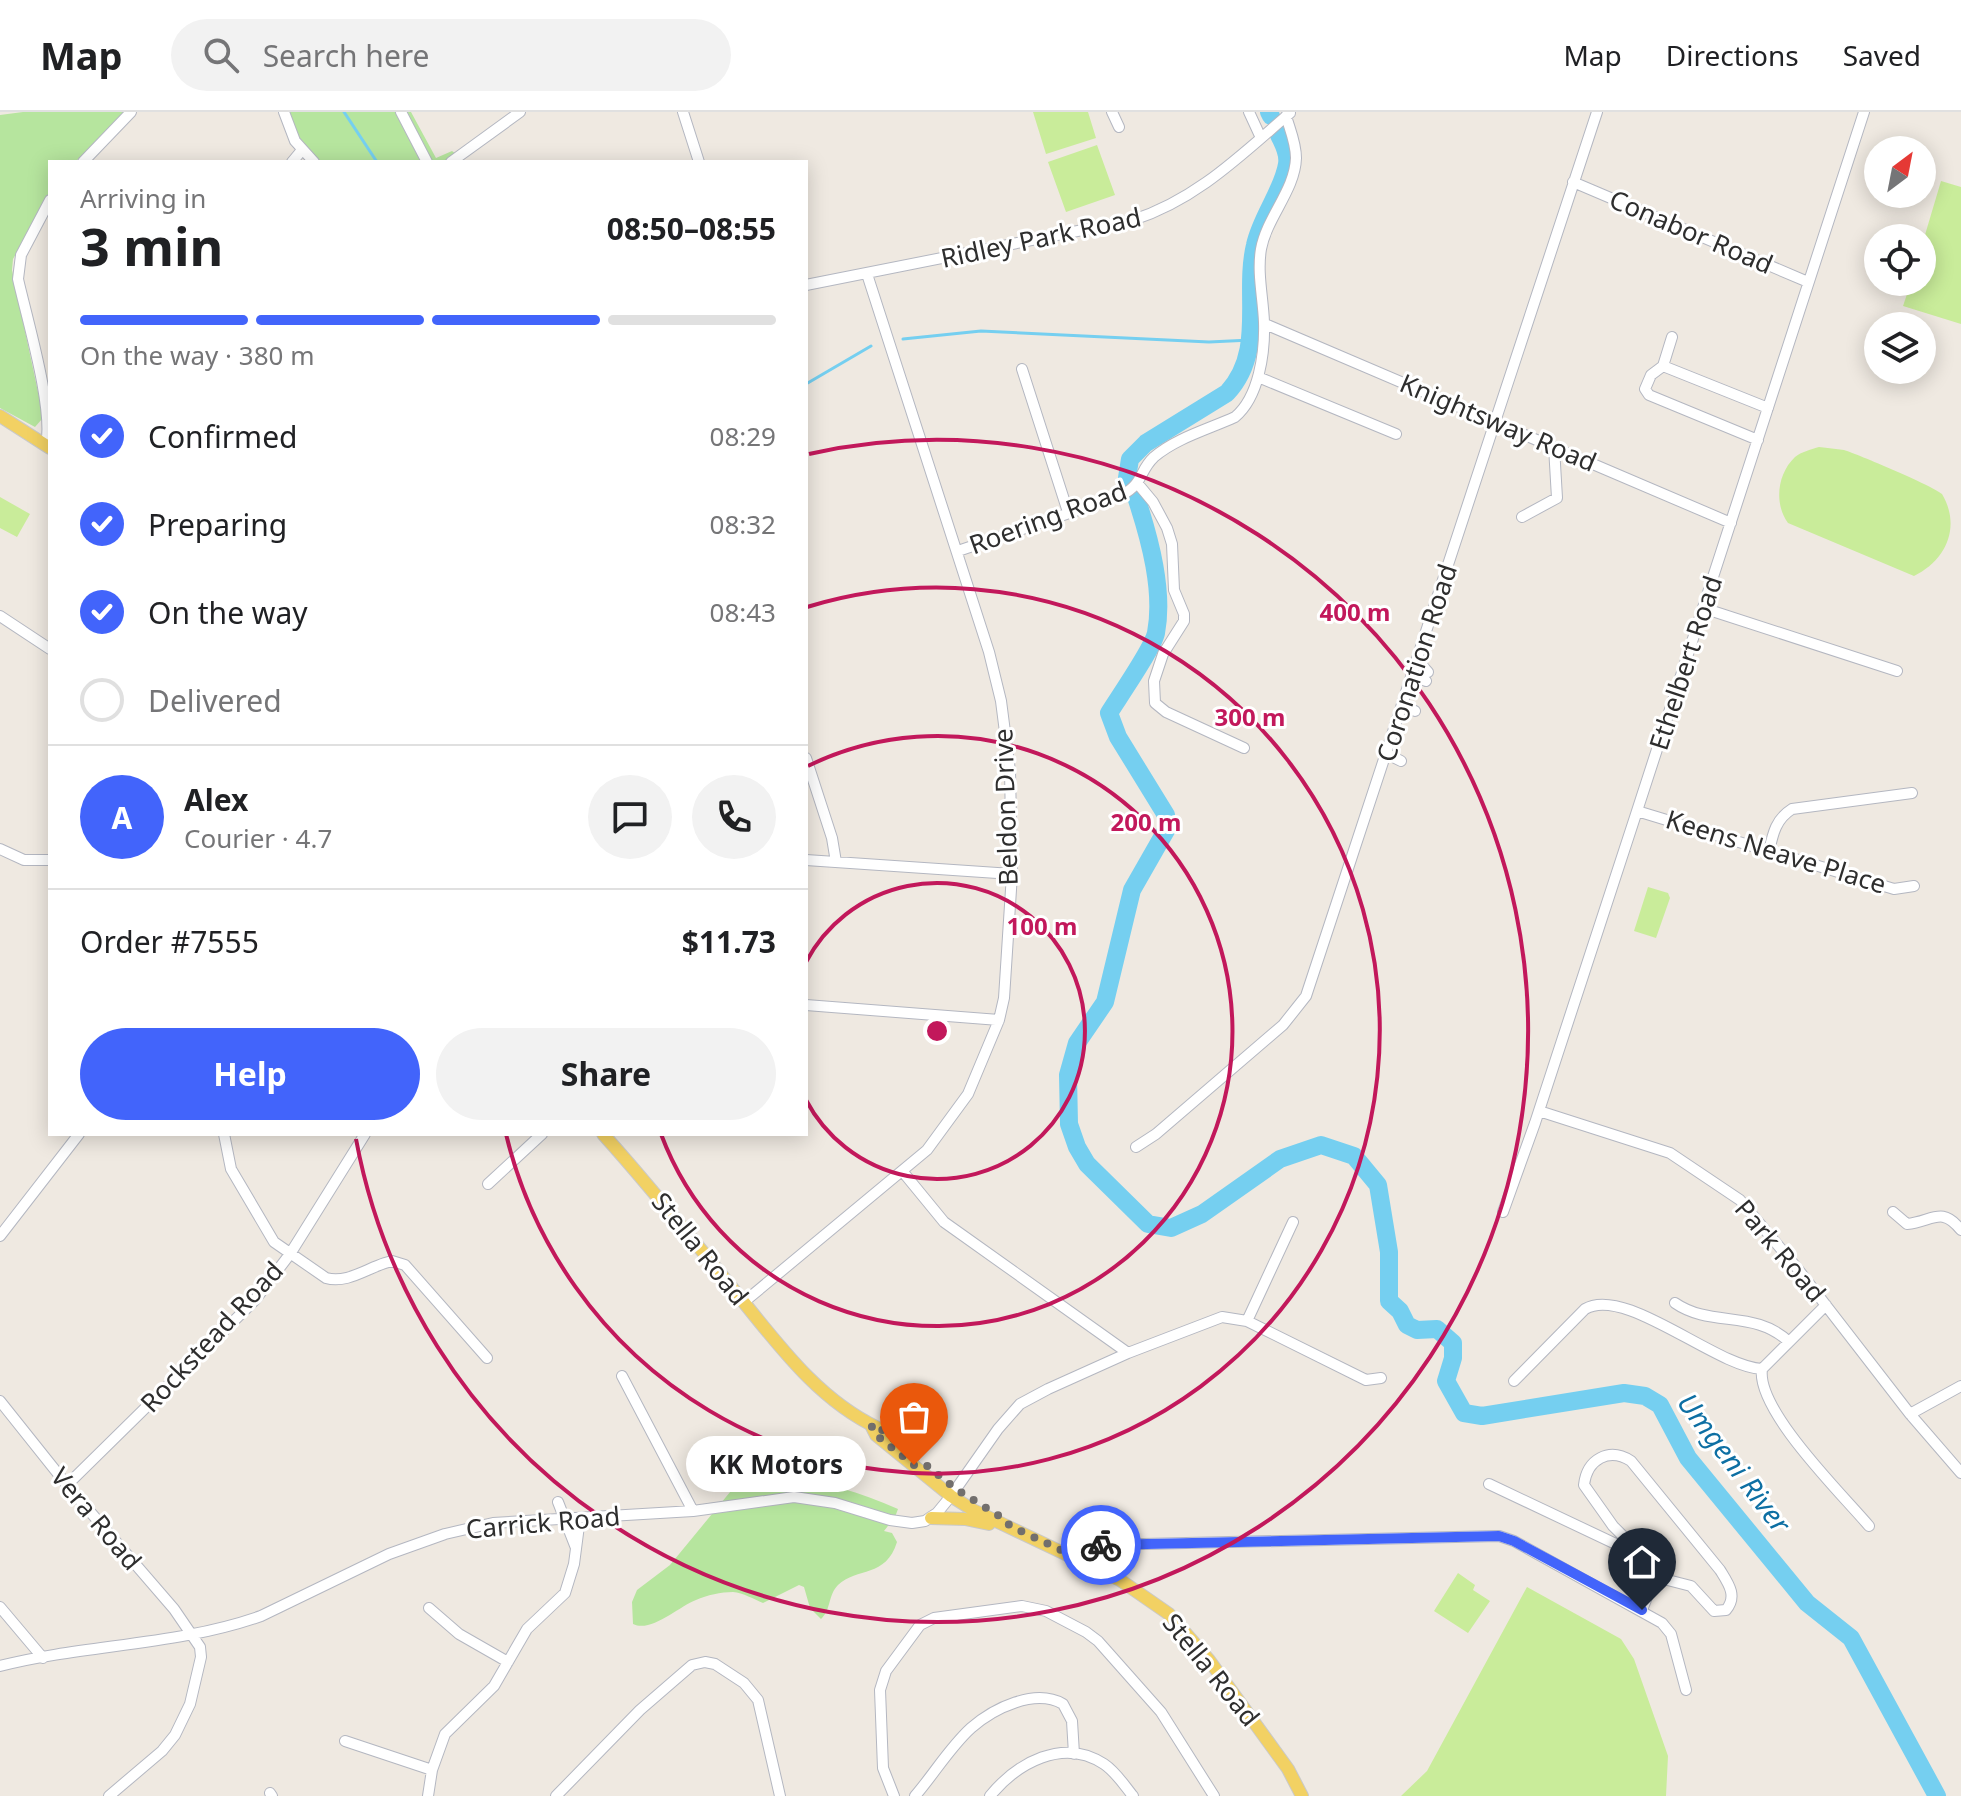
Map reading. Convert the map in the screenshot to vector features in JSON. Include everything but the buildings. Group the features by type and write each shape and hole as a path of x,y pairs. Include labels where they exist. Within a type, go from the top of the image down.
{"main road":[{"path":"0,416 48,447"},
{"name":"Stella Road","path":"605,1136 812,1381 832,1399 871,1425 876,1435 953,1493 1005,1525 1078,1558 1138,1591 1169,1614 1288,1769 1302,1796"},
{"path":"931,1518 1005,1525"}],"street":[{"path":"85,160 131,112"},
{"path":"284,112 302,150 312,160"},
{"path":"401,112 426,160"},
{"path":"454,160 520,112"},
{"path":"683,112 698,160"},
{"path":"1112,112 1119,127"},
{"path":"1249,112 1261,138"},
{"name":"Coronation Road","path":"1136,1147 1156,1134 1289,1018 1306,996 1332,941 1387,754 1597,112"},
{"name":"Ethelbert Road","path":"1503,1212 1539,1111 1864,112"},
{"path":"1244,748 1166,712 1155,703 1154,681 1163,654 1184,621 1184,614 1174,590 1172,544 1167,528 1153,502 1138,484 1150,461 1162,450 1235,417 1253,396 1265,324 1259,271 1261,248 1270,222 1293,177 1296,158 1288,114"},
{"name":"Ridley Park Road","path":"808,285 1153,214 1197,191 1288,114"},
{"path":"294,160 302,150"},
{"name":"Conabor Road","path":"1573,182 1808,282"},
{"path":"48,204 18,265 18,279 46,408 48,431"},
{"name":"Beldon Drive","path":"744,1302 927,1150 958,1111 980,1070 1004,998 1012,874 1010,771 1001,701 958,551 867,274"},
{"name":"Knightsway Road","path":"1265,324 1731,523"},
{"path":"1672,337 1663,366 1648,379 1645,389 1649,395 1758,440"},
{"path":"1663,366 1768,408"},
{"path":"1022,369 1068,512"},
{"path":"1258,377 1396,434"},
{"path":"1522,517 1557,498 1554,447"},
{"name":"Roering Road","path":"958,551 1122,495 1138,484"},
{"path":"1703,608 1897,671"},
{"path":"0,616 48,648"},
{"path":"1413,675 1427,676 1418,661"},
{"path":"1403,706 1415,711"},
{"path":"1387,754 1401,761"},
{"path":"808,764 832,838 836,862"},
{"path":"1769,851 1776,825 1792,809 1912,793"},
{"name":"Keens Neave Place","path":"1637,811 1894,889 1914,886"},
{"path":"0,849 24,860 48,860"},
{"path":"808,860 1012,874"},
{"path":"808,1005 999,1020"},
{"name":"Park Road","path":"1539,1111 1670,1153 1720,1185 1753,1213 1910,1414 1959,1467"},
{"path":"0,1236 77,1136"},
{"path":"224,1136 228,1159 237,1181 274,1242 333,1280 342,1280 392,1261 405,1265 483,1354"},
{"name":"Rockstead Road","path":"67,1485 255,1300 290,1254 364,1136"},
{"path":"488,1184 540,1136"},
{"path":"903,1172 944,1222 1128,1353"},
{"path":"1893,1212 1907,1224 1945,1216 1961,1230"},
{"path":"1247,1321 1293,1222"},
{"path":"1675,1303 1691,1313 1771,1327 1789,1342"},
{"path":"1514,1381 1585,1309 1596,1304 1638,1314 1725,1358 1762,1369"},
{"path":"1826,1305 1762,1369 1762,1388 1784,1426 1869,1526"},
{"path":"931,1518 1020,1404 1128,1353 1222,1317 1247,1321 1366,1380 1381,1378"},
{"path":"622,1376 693,1511"},
{"path":"1910,1414 1961,1386"},
{"name":"Vera Road","path":"0,1401 194,1635"},
{"path":"1642,1610 1652,1569 1613,1526 1584,1485 1589,1468 1608,1454 1615,1453 1631,1461 1720,1570 1733,1597 1726,1610 1714,1611 1691,1586 1652,1576"},
{"path":"1489,1484 1644,1557"},
{"name":"Carrick Road","path":"0,1666 194,1635 261,1616 389,1554 445,1534 493,1523 693,1511 794,1497 835,1503 890,1520 918,1523 931,1518"},
{"path":"558,1502 577,1550"},
{"path":"428,1796 432,1770 445,1734 494,1686 527,1629 565,1593 577,1550 580,1518"},
{"path":"1078,1558 1088,1548 1100,1545 1499,1536 1514,1541 1662,1623 1671,1634 1686,1690"},
{"path":"894,1796 881,1756 880,1690 886,1671 898,1652 915,1630 929,1620 1022,1606 1046,1611 1098,1641 1161,1712 1214,1796"},
{"path":"0,1607 43,1658"},
{"path":"429,1608 459,1634 508,1662"},
{"path":"109,1796 162,1751 183,1721 201,1657 194,1635"},
{"path":"556,1796 640,1710 692,1665 705,1662 715,1664 744,1683 758,1700 780,1796"},
{"path":"915,1796 969,1730 985,1718 1032,1698 1046,1698 1063,1704 1072,1721 1074,1754"},
{"path":"345,1741 432,1770"},
{"path":"990,1796 1001,1782 1020,1767 1052,1754 1074,1754 1095,1759 1105,1765 1133,1796"}],"green space":[{"path":"23,112 126,112 77,160 48,160 48,198 13,259 12,270 41,406 42,419 35,427 0,408 0,115"},
{"path":"290,112 411,112 436,158 452,151 463,160 316,160 298,136"},
{"path":"1033,112 1088,112 1096,138 1046,154"},
{"path":"1097,145 1115,195 1066,212 1048,162"},
{"path":"1941,181 1961,187 1961,324 1936,316 1936,312 1922,312 1903,306 1906,296 1936,296 1936,224 1928,224 1933,208 1936,208"},
{"path":"1819,447 1852,453 1942,494 1948,506 1950,530 1948,541 1935,561 1914,576 1788,523 1779,498 1784,472 1797,455"},
{"path":"0,497 30,514 17,537 0,528"},
{"path":"1648,887 1668,893 1670,898 1656,938 1634,931"},
{"path":"781,1478 841,1488 898,1509 884,1531 892,1533 897,1542 892,1553 879,1567 838,1585 821,1619 810,1608 804,1587 799,1585 763,1603 737,1593 714,1594 689,1603 648,1625 633,1624 632,1602 637,1590 670,1565 735,1486 746,1481"},
{"path":"1458,1573 1475,1585 1473,1590 1490,1601 1468,1633 1434,1611"},
{"path":"1527,1587 1621,1639 1634,1659 1668,1756 1666,1796 1401,1796 1427,1771"}],"waterway":[{"path":"344,112 376,160"},
{"name":"Umgeni River","path":"1269,112 1271,116"},
{"name":"Umgeni River","path":"1127,478 1130,459 1146,443 1227,393 1239,377 1250,341 1255,245 1287,164 1279,135"},
{"path":"903,339 981,331 1209,342 1251,340"},
{"path":"808,383 871,346"},
{"name":"Umgeni River","path":"1137,500 1157,583 1156,633 1109,713 1118,737 1166,815 1168,827 1132,890 1105,1002 1077,1043 1068,1075 1069,1124 1087,1164 1148,1224 1171,1228 1202,1214 1280,1159 1321,1145 1354,1156 1378,1185 1389,1252 1389,1301 1400,1311 1407,1325 1417,1330 1437,1329 1453,1343 1453,1358 1446,1381 1464,1413 1482,1416 1624,1393 1645,1396 1660,1405 1688,1458 1807,1603 1851,1638 1937,1796"}],"way so far":[{"path":"914,1465 876,1435 871,1425 881,1429 956,1489 1010,1526 1078,1558 1088,1548 1101,1545"}],"place":[{"name":"KK Motors","path":"914,1465"}],"route":[{"path":"1101,1545 1499,1536 1514,1541 1642,1610"}]}
